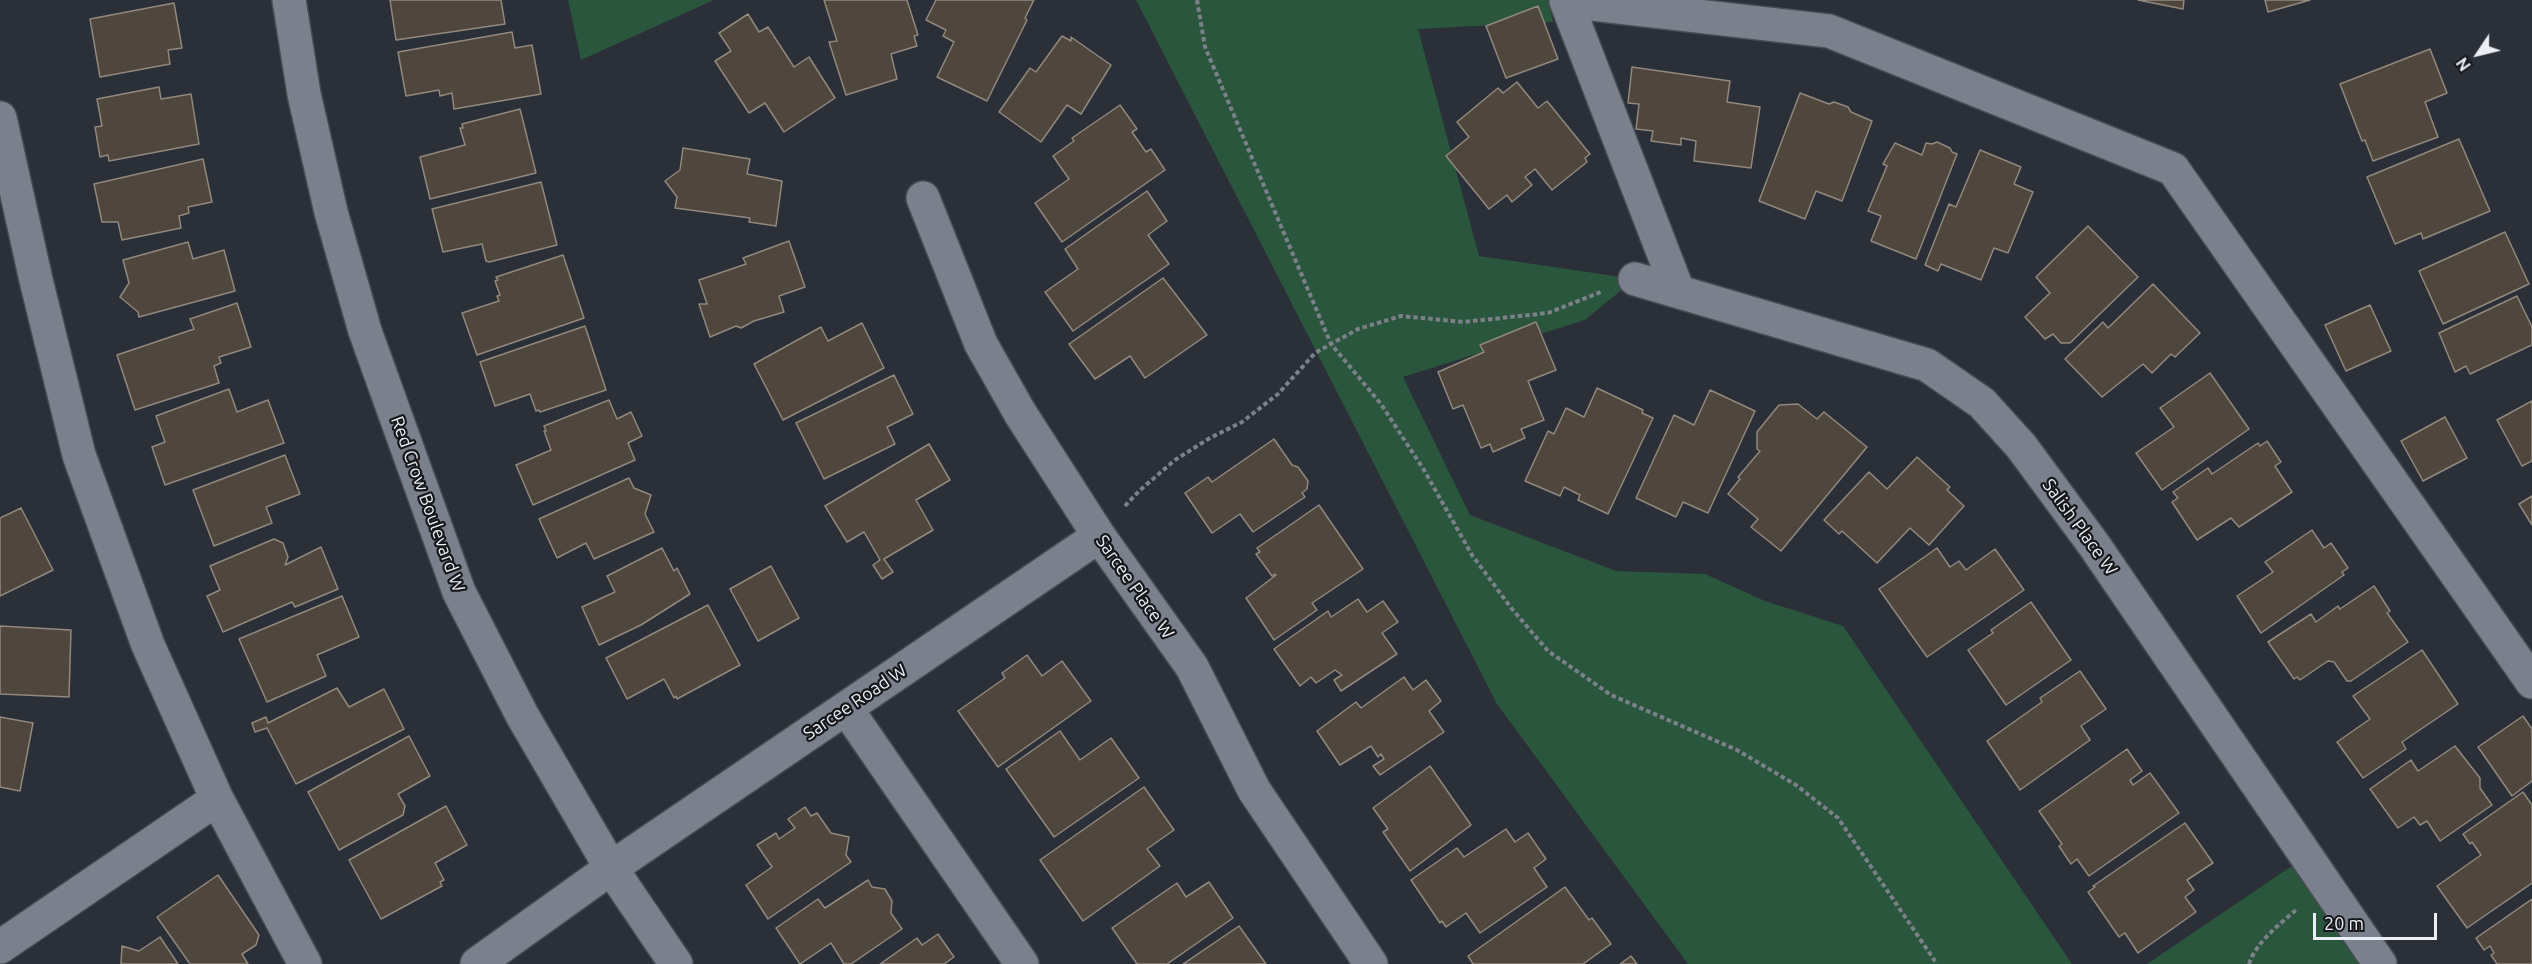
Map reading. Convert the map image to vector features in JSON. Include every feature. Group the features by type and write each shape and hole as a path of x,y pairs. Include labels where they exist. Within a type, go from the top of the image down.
{"street":[{"name":"Red Crow Boulevard W","path":"289,0 304,94 331,212 365,331 459,592 522,715 611,868 676,964"},
{"path":"1678,291 1566,1 1829,31 2174,169 2532,682"},
{"path":"0,118 36,280 79,455 148,645 217,799 305,964"},
{"name":"Sarcee Place W","path":"923,198 981,344 1020,413 1098,536 1192,667 1254,790 1371,964"},
{"name":"Salish Place W","path":"1635,279 1927,365 1982,403 2021,446 2094,545 2380,964"},
{"name":"Sarcee Road W","path":"477,964 611,868 1098,536"},
{"path":"846,708 1022,964"},
{"path":"0,947 217,799"}],"path":[{"path":"1197,0 1205,47 1331,344 1381,404 1424,470 1472,555 1548,651 1611,695 1737,750 1796,785 1838,818 1937,964"},
{"path":"1098,536 1139,491 1174,460 1242,422 1278,394 1315,353 1358,329 1401,316 1464,322 1548,314 1635,279"},
{"path":"2249,964 2251,957 2275,928 2324,884"}],"green space":[{"path":"568,0 714,0 581,60"},
{"path":"1136,0 1548,0 1553,22 1418,29 1479,256 1635,279 1585,320 1403,377 1470,515 1616,571 1705,574 1765,601 1843,626 2072,964 1688,964 1497,704"},
{"path":"2305,857 2380,964 2147,964"}],"building":[{"path":"390,0 501,0 505,24 396,40"},
{"path":"824,0 907,0 918,35 914,36 917,46 891,54 897,79 846,95 829,42 837,41"},
{"path":"936,0 1034,0 1025,18 1027,20 987,101 937,77 954,42 943,36 946,30 926,20"},
{"path":"2138,0 2184,0 2183,9"},
{"path":"2265,0 2310,0 2268,12"},
{"path":"174,3 182,48 168,50 170,64 100,77 90,19"},
{"path":"1538,6 1558,59 1506,78 1486,26"},
{"path":"748,14 759,32 768,27 794,67 809,57 835,98 784,132 765,103 749,113 715,61 731,51 719,33"},
{"path":"512,32 515,48 532,45 541,94 454,109 452,93 440,96 439,90 406,96 398,52"},
{"path":"1062,36 1071,41 1071,37 1111,65 1081,114 1067,105 1041,142 999,112 1030,68 1036,72"},
{"path":"2430,49 2447,93 2425,102 2438,137 2373,161 2365,140 2362,141 2340,84"},
{"path":"1632,67 1730,81 1727,102 1760,107 1751,168 1694,161 1696,141 1681,138 1681,145 1651,141 1653,131 1636,129 1639,104 1628,103"},
{"path":"1517,82 1538,108 1547,101 1590,154 1585,158 1587,162 1552,190 1535,169 1525,177 1532,185 1512,202 1507,195 1489,209 1446,156 1469,137 1457,122 1498,88 1503,93"},
{"path":"159,87 161,99 191,94 199,144 109,161 108,155 100,157 95,127 102,126 97,99"},
{"path":"1800,93 1829,104 1834,102 1848,107 1851,112 1872,121 1842,201 1816,191 1805,219 1759,201"},
{"path":"1120,105 1137,129 1132,132 1146,152 1151,149 1165,170 1062,242 1035,203 1069,179 1053,156 1074,141 1072,138"},
{"path":"520,109 536,173 430,199 420,157 465,145 460,128 463,128 462,124"},
{"path":"2459,139 2490,211 2423,239 2421,233 2395,244 2367,177"},
{"path":"1937,142 1957,154 1916,259 1871,241 1881,216 1868,211 1887,166 1883,164 1895,143 1922,155 1926,143"},
{"path":"683,148 750,159 747,174 782,181 776,226 749,222 750,218 675,208 677,197 665,181 680,170"},
{"path":"1980,150 2021,167 2014,184 2033,192 2008,253 1994,248 1981,280 1941,264 1938,271 1925,265 1949,204 1956,207"},
{"path":"203,159 212,202 188,207 189,213 179,216 181,228 122,240 118,222 102,222 94,184"},
{"path":"541,182 557,245 489,262 486,261 482,244 443,252 432,209"},
{"path":"1147,191 1167,221 1148,235 1169,264 1073,331 1045,292 1078,269 1065,249"},
{"path":"2088,226 2138,277 2070,343 2061,343 2053,334 2045,339 2025,317 2050,293 2036,277"},
{"path":"2505,232 2529,284 2443,324 2419,271"},
{"path":"789,241 805,287 779,296 784,312 754,321 741,328 736,326 710,337 699,304 707,304 699,280 746,264 743,258"},
{"path":"188,242 193,259 224,250 235,291 139,317 138,312 120,297 129,283 123,260"},
{"path":"563,255 584,318 477,355 462,313 499,301 496,277"},
{"path":"1163,278 1207,335 1145,378 1130,356 1095,379 1069,344"},
{"path":"2153,284 2200,333 2175,357 2171,354 2152,373 2143,364 2102,397 2065,359 2103,322 2108,328"},
{"path":"2517,296 2532,327 2532,345 2470,374 2466,366 2455,372 2439,333"},
{"path":"237,303 251,347 219,357 221,363 214,366 219,383 135,410 117,355 194,329 190,319"},
{"path":"2370,305 2391,351 2346,371 2325,325"},
{"path":"1536,322 1556,370 1528,381 1544,420 1521,429 1525,438 1493,452 1490,444 1481,448 1463,405 1453,409 1438,372 1484,352 1480,345"},
{"path":"862,323 884,368 783,420 754,364 821,327 828,341"},
{"path":"585,326 606,390 540,412 536,411 530,394 495,406 480,362"},
{"path":"2210,373 2249,429 2162,490 2136,453 2174,427 2160,408"},
{"path":"894,375 913,414 887,427 895,444 824,479 796,423"},
{"path":"1597,388 1643,410 1642,413 1653,418 1608,514 1578,500 1580,495 1564,487 1560,496 1525,481 1548,431 1554,434 1566,408 1584,417"},
{"path":"229,389 237,412 268,400 284,443 165,485 152,447 165,442 156,416"},
{"path":"1710,390 1755,411 1708,513 1683,502 1676,517 1636,498 1674,415 1694,425"},
{"path":"609,400 617,419 631,412 642,436 628,443 635,460 533,505 516,465 551,450 544,426"},
{"path":"2532,401 2532,461 2522,466 2497,420"},
{"path":"1798,404 1817,419 1824,412 1867,447 1781,551 1751,527 1758,519 1728,494 1740,479 1738,477 1760,451 1757,449 1757,432 1779,405"},
{"path":"2445,417 2467,458 2423,481 2401,441"},
{"path":"1274,439 1292,465 1298,467 1308,481 1307,489 1302,493 1305,497 1253,532 1240,514 1212,533 1185,493 1208,477 1212,482"},
{"path":"2267,441 2281,462 2275,466 2292,492 2239,527 2231,518 2197,540 2172,502 2178,498 2173,492 2208,468 2212,474 2258,443 2260,446"},
{"path":"929,444 950,480 916,500 933,530 884,559 893,572 882,579 873,565 880,560 864,532 847,542 825,506"},
{"path":"285,455 300,494 266,507 272,523 214,546 193,490"},
{"path":"1917,457 1950,487 1947,490 1964,506 1929,545 1910,528 1877,563 1842,531 1839,534 1824,520 1869,472 1887,489"},
{"path":"629,478 634,488 651,495 645,514 654,532 594,559 586,543 557,558 539,519"},
{"path":"2532,496 2532,525 2519,504"},
{"path":"1319,505 1363,569 1312,603 1317,610 1274,640 1246,598 1276,575 1272,576 1256,554 1260,552 1257,548"},
{"path":"21,508 53,570 0,596 0,518"},
{"path":"2312,530 2324,548 2331,543 2348,568 2342,572 2344,575 2261,633 2237,596 2273,572 2265,562"},
{"path":"274,539 283,543 288,557 285,565 321,547 338,589 295,607 292,602 223,632 207,596 220,590 210,566"},
{"path":"662,548 674,571 677,568 690,594 641,625 599,645 582,607 615,592 607,576"},
{"path":"1937,548 1950,567 1959,561 1966,570 1995,549 2024,590 1927,657 1879,589"},
{"path":"771,566 799,618 758,641 730,589"},
{"path":"2374,586 2390,611 2387,613 2408,642 2351,681 2347,681 2334,662 2328,661 2300,680 2297,677 2294,679 2268,642 2311,614 2316,622 2338,606 2340,609"},
{"path":"342,596 359,637 317,655 326,676 267,702 239,639"},
{"path":"1358,599 1367,612 1383,601 1398,622 1382,633 1397,654 1341,691 1334,680 1342,675 1335,670 1316,683 1311,677 1300,686 1274,649 1328,611 1331,617"},
{"path":"2031,602 2071,660 2006,705 1968,650 1993,633 1991,630"},
{"path":"708,605 740,665 677,699 676,696 674,698 664,679 627,699 606,658"},
{"path":"0,626 71,630 69,697 0,694"},
{"path":"2422,650 2458,704 2402,742 2406,749 2363,778 2337,742 2370,719 2353,696"},
{"path":"1027,655 1042,676 1062,661 1091,701 998,767 958,711 1005,678 1002,673"},
{"path":"2080,671 2106,709 2081,726 2090,740 2020,790 1987,741 2042,702 2040,698"},
{"path":"1404,677 1413,690 1426,680 1441,701 1429,711 1444,732 1380,775 1373,766 1384,759 1381,754 1378,757 1371,746 1340,765 1317,731 1356,702 1361,708"},
{"path":"337,688 349,707 384,689 404,729 296,784 267,728 255,732 252,723 266,717 268,723"},
{"path":"2523,716 2532,729 2532,781 2512,796 2478,747"},
{"path":"0,717 33,723 20,791 0,787"},
{"path":"1060,731 1080,760 1111,738 1139,778 1054,837 1006,769"},
{"path":"409,736 430,776 398,794 405,806 403,815 339,850 308,792"},
{"path":"2455,746 2480,778 2480,788 2492,805 2440,841 2427,821 2420,825 2414,817 2398,828 2370,789 2411,760 2418,771"},
{"path":"2127,749 2142,771 2130,780 2133,785 2150,773 2179,813 2089,876 2077,859 2071,864 2059,846 2062,844 2039,811"},
{"path":"1430,766 1471,825 1410,871 1383,832 1388,829 1373,808"},
{"path":"1144,787 1174,830 1147,849 1160,866 1083,921 1040,860"},
{"path":"2523,792 2532,805 2532,883 2467,928 2437,886 2481,855 2463,834"},
{"path":"446,806 467,845 435,863 444,880 440,882 442,886 381,919 349,860"},
{"path":"805,807 811,816 817,813 831,833 849,837 846,855 851,862 768,919 746,885 772,867 757,845 776,833 779,839 795,828 788,819"},
{"path":"2185,823 2213,863 2187,880 2194,890 2185,897 2196,912 2138,953 2125,933 2119,937 2088,892 2095,887 2093,886"},
{"path":"1506,829 1515,842 1528,833 1546,859 1534,868 1547,887 1480,933 1466,913 1446,927 1442,921 1440,923 1411,880 1457,848 1464,857"},
{"path":"218,875 259,935 256,945 242,954 248,964 190,964 157,917"},
{"path":"868,880 872,887 885,889 892,901 891,913 902,929 851,964 844,964 831,943 800,964 776,928 818,899 825,908"},
{"path":"1209,882 1233,918 1167,964 1137,964 1112,928 1177,883 1186,897"},
{"path":"1565,887 1589,920 1592,918 1611,944 1583,964 1473,964 1468,956"},
{"path":"2532,899 2532,964 2497,964 2491,955 2494,953 2490,946 2484,950 2476,938"},
{"path":"1239,926 1266,964 1183,964"},
{"path":"938,934 954,957 944,964 880,964 917,938 922,945"},
{"path":"160,937 178,964 121,964 122,946 139,951"},
{"path":"1631,956 1637,964 1620,964"}]}
